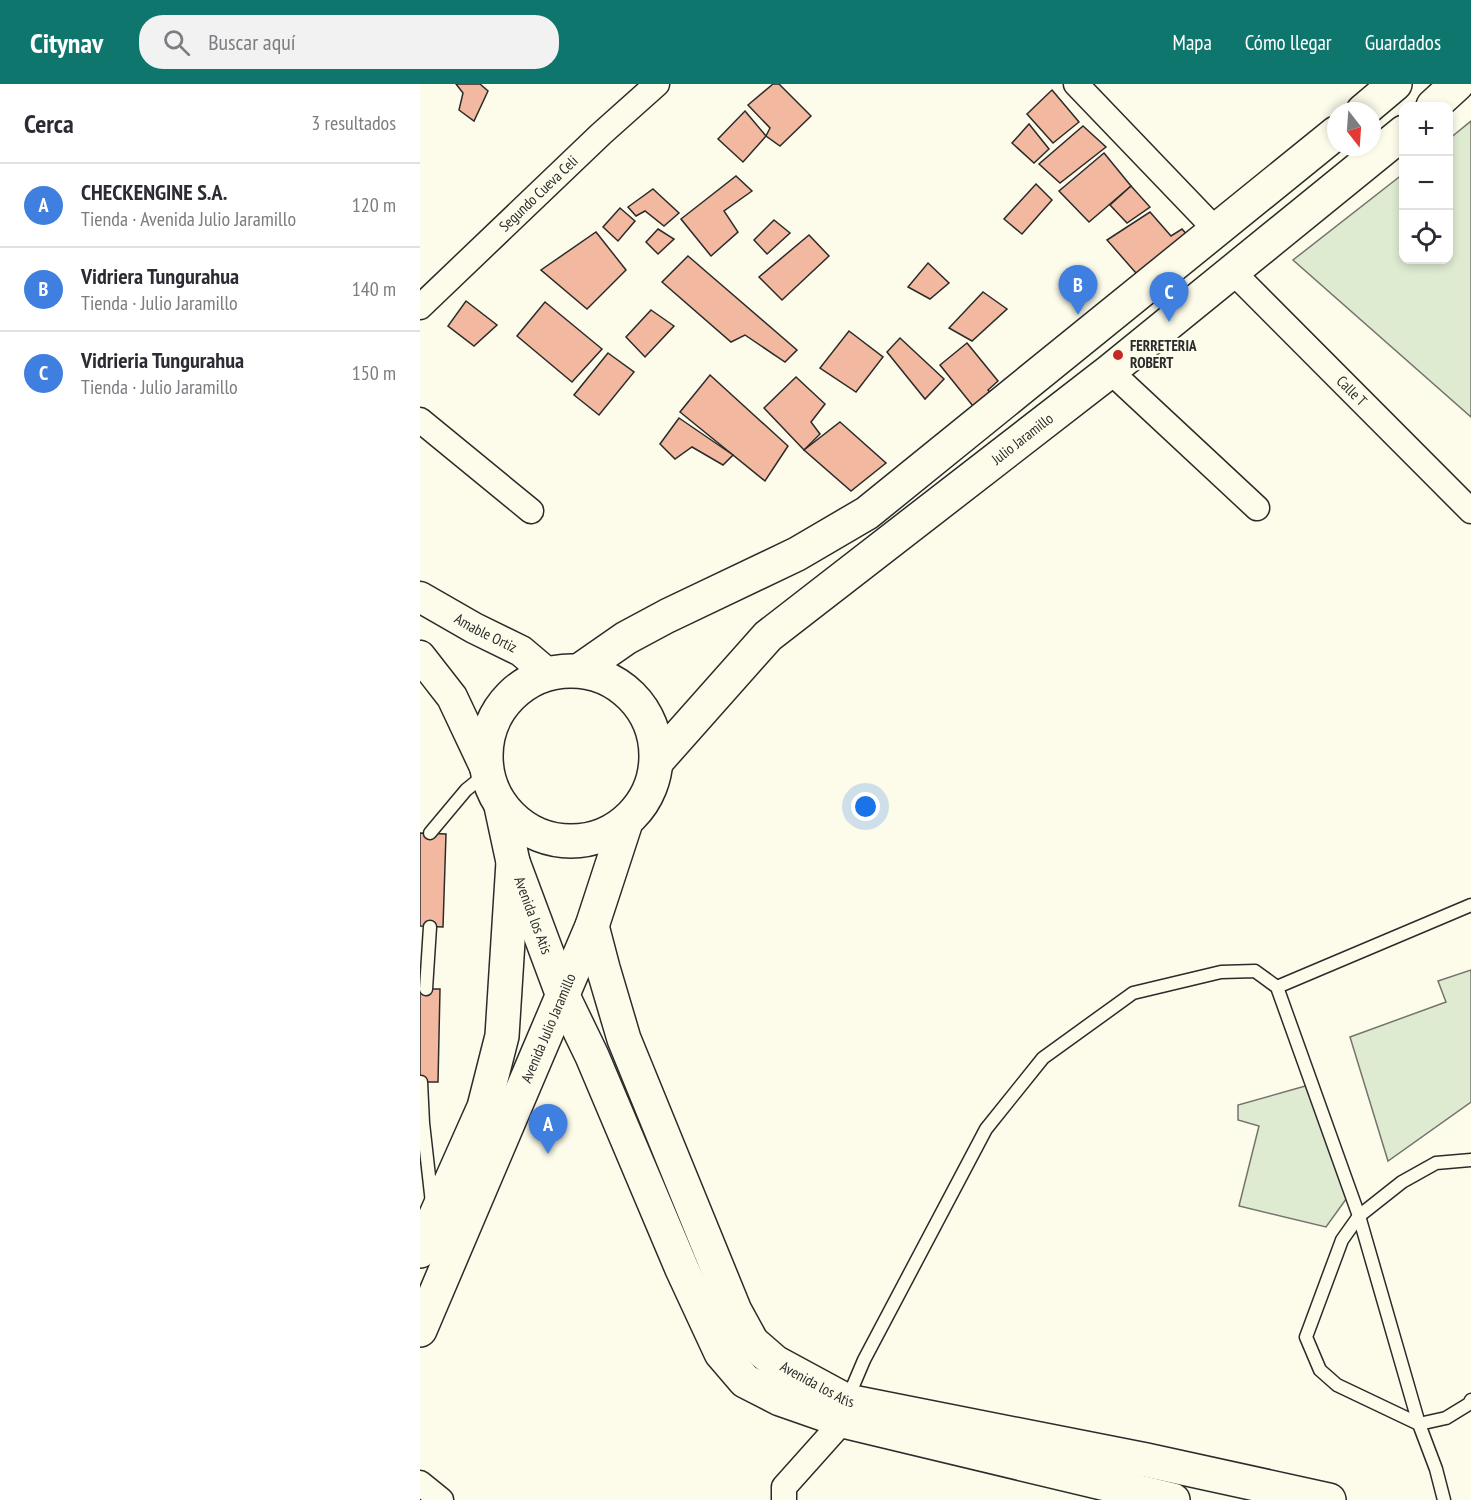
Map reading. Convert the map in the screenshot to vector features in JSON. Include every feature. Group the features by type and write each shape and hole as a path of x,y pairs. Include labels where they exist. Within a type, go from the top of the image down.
{"main road":[{"path":"1374,102 1395,84"},
{"path":"1437,102 1456,84"},
{"name":"Julio Jaramillo","path":"657,761 768,636 1110,370 1399,136"},
{"name":"Julio Jaramillo","path":"580,670 637,633 797,554 867,513 1327,140"},
{"name":"Julio Jaramillo","path":"580,670 611,680 637,700 653,729 657,761 648,795 626,822 601,836 574,842 546,838 521,826 501,806 486,770 486,737 498,709 520,687 547,673 580,670"},
{"path":"420,1251 484,1107 502,1036 513,862 501,806"},
{"name":"Avenida Julio Jaramillo","path":"420,1330 592,926 626,822"},
{"name":"Avenida los Atis","path":"513,862 563,996 592,1056 682,1269 721,1353 745,1381 780,1399 1146,1460 1329,1500"},
{"name":"Avenida los Atis","path":"592,926 624,1039 735,1311 752,1342 775,1362 845,1411 1173,1500"}],"street":[{"name":"Segundo Cueva Celi","path":"420,306 657,84"},
{"path":"1076,84 1217,231"},
{"name":"Calle T","path":"1233,272 1471,511"},
{"path":"1110,370 1257,508"},
{"path":"420,420 531,511"},
{"name":"Amable Ortiz","path":"420,597 474,628 521,651 547,673"},
{"path":"420,656 452,697 486,770"},
{"path":"784,1500 784,1487 845,1411"},
{"path":"420,1483 441,1500"}],"lane":[{"path":"430,833 486,770"},
{"path":"1277,987 1471,905"},
{"path":"426,989 430,927"},
{"path":"845,1411 864,1360 986,1129 1043,1058 1133,993 1221,972 1255,970 1277,987 1359,1216 1419,1424 1436,1469 1444,1500"},
{"path":"421,1082 423,1123 434,1221"},
{"path":"1471,1160 1436,1163 1402,1182 1359,1216 1342,1240 1306,1337 1320,1370 1336,1385 1419,1424 1446,1418 1469,1404 1471,1400"}],"green space":[{"path":"1471,121 1471,417 1293,260 1399,177 1399,264 1453,264 1453,136"},
{"path":"1471,970 1471,1102 1388,1161 1350,1037 1446,1002 1438,981"},
{"path":"1316,1083 1349,1195 1326,1227 1239,1206 1259,1126 1238,1120 1238,1105"}],"building":[{"path":"456,84 480,84 488,91 474,121 459,110 463,93"},
{"path":"773,84 779,84 811,116 780,146 766,136 770,128 748,105"},
{"path":"1052,90 1079,122 1053,143 1027,114"},
{"path":"745,111 766,136 743,162 718,139"},
{"path":"1029,124 1049,149 1034,163 1012,143"},
{"path":"1083,126 1106,147 1060,183 1039,164"},
{"path":"1104,153 1131,186 1089,222 1059,191"},
{"path":"736,176 752,191 724,211 738,232 711,256 681,219"},
{"path":"1036,184 1052,200 1022,234 1004,219"},
{"path":"1131,186 1150,207 1127,223 1110,205"},
{"path":"653,189 679,213 664,226 645,211 636,216 628,207"},
{"path":"620,208 635,221 618,241 603,227"},
{"path":"1150,212 1171,236 1182,229 1194,243 1143,281 1107,240"},
{"path":"774,220 790,233 767,254 754,240"},
{"path":"658,229 674,239 658,254 646,242"},
{"path":"596,232 626,270 587,309 541,270"},
{"path":"809,235 829,256 782,300 759,277"},
{"path":"688,256 797,350 785,362 745,335 731,342 662,282"},
{"path":"928,263 949,283 930,299 908,287"},
{"path":"983,292 1007,309 972,341 949,328"},
{"path":"466,301 497,325 474,346 448,326"},
{"path":"545,302 602,349 572,382 517,336"},
{"path":"651,310 674,326 645,357 626,337"},
{"path":"849,331 883,357 856,392 820,368"},
{"path":"900,338 944,379 925,399 887,352"},
{"path":"967,343 998,381 988,390 997,401 981,416 940,365"},
{"path":"608,353 634,372 599,415 574,395"},
{"path":"710,375 788,446 765,481 680,412"},
{"path":"796,377 825,404 811,422 820,434 804,450 764,408"},
{"path":"679,418 733,455 723,465 692,447 675,459 660,444"},
{"path":"840,422 886,463 851,491 804,450"},
{"path":"420,833 446,834 443,927 420,926"},
{"path":"420,989 440,989 438,1082 420,1082"}],"place":[{"name":"Vidriera Tungurahua","path":"1078,315"},
{"name":"Vidrieria Tungurahua","path":"1169,322"},
{"name":"FERRETERIA ROBERT","path":"1118,355"},
{"name":"CHECKENGINE S.A.","path":"548,1154"}]}
